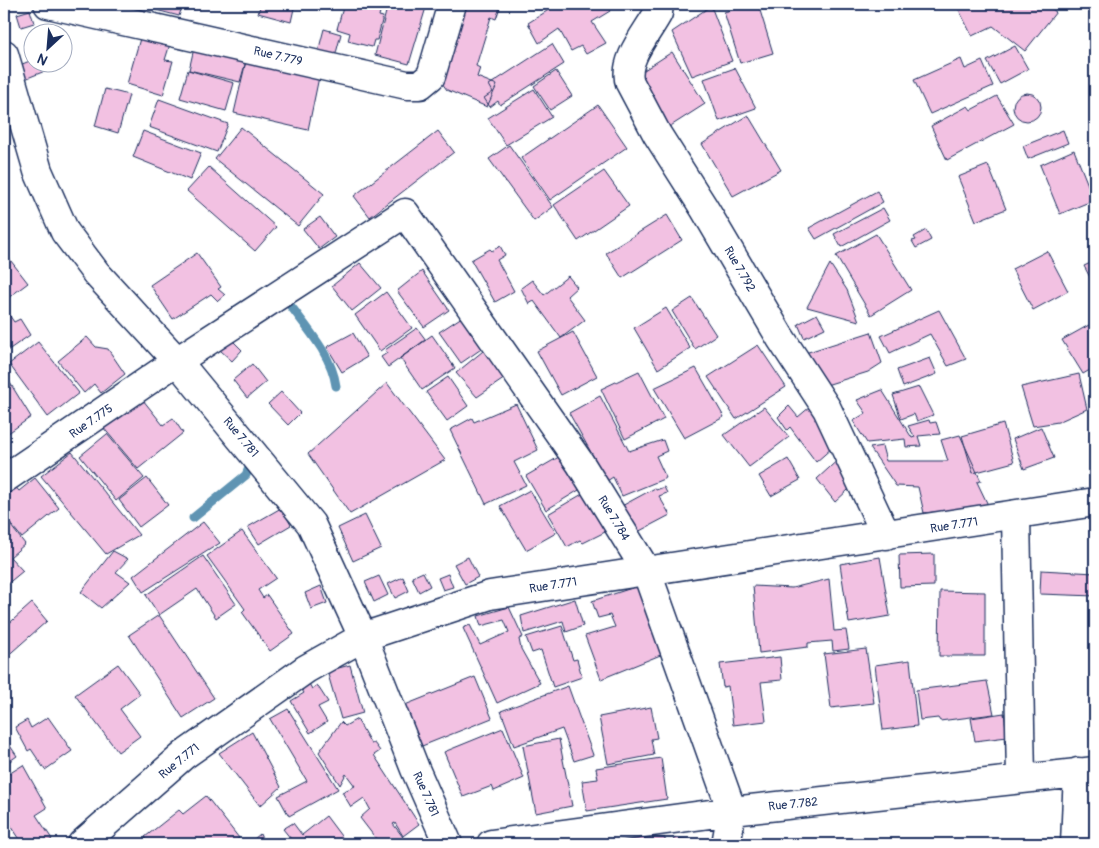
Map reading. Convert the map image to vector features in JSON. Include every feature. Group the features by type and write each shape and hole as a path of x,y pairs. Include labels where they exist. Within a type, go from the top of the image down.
{"street":[{"name":"Rue 7.779","path":"48,4 407,85 420,85 431,76 452,4"},
{"name":"Rue 7.792","path":"659,4 658,12 630,64 627,74 630,83 657,134 704,208 780,337 827,409 886,535"},
{"name":"Rue 7.781","path":"4,54 38,171 65,232 96,273 177,361 311,524 363,637 415,769 448,844"},
{"name":"Rue 7.775","path":"4,479 177,361 405,213 417,228"},
{"name":"Rue 7.784","path":"417,228 580,463 646,570 732,810 726,844"},
{"name":"Rue 7.771","path":"82,844 206,739 306,669 363,637 490,594 1016,516 1095,502"},
{"path":"1016,516 1021,778"},
{"path":"1075,844 1087,771"},
{"name":"Rue 7.782","path":"491,844 732,810 1087,771"}],"building":[{"path":"129,4 151,4 149,9"},
{"path":"158,4 183,4 179,16 156,10"},
{"path":"261,4 295,4 291,22 258,13"},
{"path":"344,4 382,4 379,16 383,17 377,40 374,40 372,47 348,41 350,33 337,29"},
{"path":"388,4 427,4 409,64 375,55"},
{"path":"464,4 501,4 496,19 491,17 476,66 480,68 477,77 497,85 487,107 447,90 442,83"},
{"path":"558,4 606,4 610,11 592,22 606,43 586,54 581,46 571,51 559,29 539,43 528,23"},
{"path":"758,4 773,53 740,63 724,12"},
{"path":"956,4 1045,4 1056,12 1025,51 993,26 972,36"},
{"path":"711,6 732,61 692,76 672,32"},
{"path":"30,10 34,22 22,22 21,27 17,14"},
{"path":"324,29 341,34 335,57 318,52"},
{"path":"141,35 170,44 165,60 173,61 163,95 127,84"},
{"path":"552,44 564,64 500,105 498,101 490,107 484,98 493,92 489,85"},
{"path":"1015,46 1028,69 1000,84 987,61"},
{"path":"194,48 246,61 240,82 189,70"},
{"path":"672,52 705,104 666,129 638,74"},
{"path":"961,59 965,69 982,61 993,86 930,114 914,80"},
{"path":"246,61 319,77 308,130 234,113"},
{"path":"735,68 756,108 719,121 704,79"},
{"path":"188,70 234,83 226,111 180,98"},
{"path":"556,71 572,96 550,110 534,86"},
{"path":"22,72 42,72 25,79"},
{"path":"105,89 129,95 118,133 95,126"},
{"path":"534,89 552,117 506,145 488,118"},
{"path":"1027,93 1037,97 1041,107 1037,117 1027,121 1017,117 1013,107 1017,97"},
{"path":"997,96 1014,124 947,160 931,126 968,106 971,110"},
{"path":"159,99 228,124 217,152 149,127"},
{"path":"598,105 627,147 550,200 521,158"},
{"path":"748,115 781,170 733,196 702,144"},
{"path":"241,127 324,194 298,226 215,159"},
{"path":"1063,130 1068,143 1028,159 1023,146"},
{"path":"143,131 201,153 190,180 133,157"},
{"path":"438,131 454,152 370,217 354,196"},
{"path":"509,145 553,207 534,221 489,159"},
{"path":"1074,150 1094,200 1060,214 1040,165"},
{"path":"988,165 1006,209 976,221 958,177"},
{"path":"209,167 276,227 255,251 187,191"},
{"path":"604,171 629,206 578,241 554,205"},
{"path":"877,191 883,202 816,239 809,228"},
{"path":"883,208 890,220 841,247 834,234"},
{"path":"667,215 682,240 622,278 606,253"},
{"path":"320,217 335,237 319,249 303,229"},
{"path":"926,230 931,240 916,248 912,241 916,240 914,237"},
{"path":"876,234 911,290 871,315 836,256"},
{"path":"500,246 505,255 497,260 514,291 495,302 471,260 490,249 492,251"},
{"path":"1047,251 1068,291 1033,310 1012,269"},
{"path":"4,252 28,283 4,301"},
{"path":"197,253 221,287 218,289 225,295 218,301 211,294 173,319 150,285"},
{"path":"1095,261 1095,282 1093,283 1084,266"},
{"path":"360,263 381,288 352,311 332,286"},
{"path":"830,264 847,290 859,321 807,307"},
{"path":"422,271 449,310 424,327 397,291"},
{"path":"568,276 577,287 567,296 585,320 561,338 534,301 529,304 521,288 532,280 544,295"},
{"path":"386,292 412,328 380,351 355,315"},
{"path":"692,298 716,335 695,349 672,311"},
{"path":"666,308 690,348 658,369 634,328"},
{"path":"5,309 14,322 20,319 30,335 4,353"},
{"path":"939,310 966,359 948,366 930,334 890,353 881,336"},
{"path":"817,314 825,328 804,338 798,324"},
{"path":"465,315 487,345 461,363 439,332"},
{"path":"1089,325 1090,327 1095,326 1095,367 1083,374 1062,340"},
{"path":"417,328 426,340 388,367 381,357 387,353 385,350"},
{"path":"573,332 597,376 561,395 537,351"},
{"path":"871,332 882,363 868,372 823,386 802,354"},
{"path":"353,333 367,357 342,372 327,347"},
{"path":"432,335 455,368 422,390 400,358"},
{"path":"87,337 96,347 108,349 125,374 101,393 94,384 84,393 58,361"},
{"path":"230,338 242,350 232,361 220,350"},
{"path":"38,342 79,393 48,417 9,364"},
{"path":"758,345 786,387 736,419 708,377"},
{"path":"488,347 511,374 477,397 456,373"},
{"path":"930,358 937,374 903,387 897,370"},
{"path":"252,364 266,382 247,398 233,380"},
{"path":"696,368 724,417 684,438 654,388"},
{"path":"639,371 664,419 625,439 601,389"},
{"path":"4,373 31,417 4,436"},
{"path":"1079,374 1087,409 1058,422 1033,426 1021,387"},
{"path":"448,377 468,406 447,421 426,392"},
{"path":"1095,382 1095,407 1089,384"},
{"path":"387,383 445,460 350,514 308,454"},
{"path":"919,387 933,415 917,421 914,414 901,419 893,395"},
{"path":"882,390 912,438 915,437 908,426 929,420 930,423 936,422 940,434 918,436 921,446 906,447 905,439 867,443 853,421 866,413 857,400"},
{"path":"281,392 300,413 288,425 268,404"},
{"path":"139,395 163,425 173,418 183,433 138,469 102,426"},
{"path":"600,396 629,451 663,440 667,451 656,456 666,478 622,496 613,477 607,481 569,413"},
{"path":"516,404 538,450 514,462 526,485 486,504 450,430 472,418 474,422"},
{"path":"789,406 798,417 811,406 841,440 816,462 790,427 787,430 778,417"},
{"path":"764,407 789,437 749,467 724,435"},
{"path":"1003,424 1014,462 973,473 962,436"},
{"path":"1041,427 1054,458 1024,469 1013,439"},
{"path":"107,434 144,478 116,501 80,456"},
{"path":"960,435 981,481 977,482 989,507 924,513 918,487 896,486 870,448 882,446 886,461 948,461 941,440"},
{"path":"72,452 139,535 106,554 41,476"},
{"path":"564,454 584,487 546,510 526,476"},
{"path":"842,456 860,479 835,502 817,479"},
{"path":"788,459 800,480 771,496 759,476"},
{"path":"35,478 59,508 22,538 4,516 4,490 12,483 19,491"},
{"path":"147,478 168,505 139,527 119,500"},
{"path":"664,487 667,493 659,496 670,515 632,535 618,508 655,488 656,490"},
{"path":"530,490 556,533 526,550 500,506"},
{"path":"584,493 607,531 583,543 580,540 567,547 548,514"},
{"path":"281,508 291,525 259,544 248,527"},
{"path":"365,515 381,548 353,561 338,528"},
{"path":"4,517 25,544 10,557 23,571 6,585 4,583"},
{"path":"203,522 220,543 143,592 133,576"},
{"path":"242,531 276,578 258,590 263,598 267,595 294,634 270,651 242,612 245,609 207,556"},
{"path":"113,551 128,559 116,572 130,582 101,608 81,592"},
{"path":"934,554 934,586 900,587 899,555"},
{"path":"203,556 236,604 216,618 197,589 159,615 146,595"},
{"path":"468,557 478,577 465,584 454,564"},
{"path":"880,557 890,616 849,623 840,564"},
{"path":"1041,570 1095,573 1095,596 1040,594"},
{"path":"423,572 430,586 419,592 412,577"},
{"path":"448,574 453,587 443,590 438,578"},
{"path":"379,576 388,595 374,602 365,582"},
{"path":"403,577 409,591 395,598 388,584"},
{"path":"829,579 834,631 846,630 849,649 833,651 832,641 808,643 808,647 759,653 753,586 792,588"},
{"path":"641,585 668,652 601,679 585,636 615,627 610,615 598,618 592,601"},
{"path":"321,586 327,603 311,609 305,593"},
{"path":"940,591 985,592 985,656 939,656"},
{"path":"575,599 583,626 566,632 563,621 524,633 521,616"},
{"path":"32,603 47,621 4,659 4,628"},
{"path":"509,607 523,637 519,639 521,649 540,683 497,703 463,628 470,625 480,645 509,632 504,620 481,626 478,616"},
{"path":"159,615 214,698 183,718 129,635"},
{"path":"562,626 573,660 577,659 582,677 553,687 541,650 532,653 526,637"},
{"path":"866,649 874,703 831,708 824,654"},
{"path":"780,657 782,680 761,682 766,721 733,725 728,686 723,687 720,664"},
{"path":"910,660 917,726 883,730 875,665"},
{"path":"118,664 140,694 120,709 140,736 118,752 75,695"},
{"path":"350,665 363,713 341,719 327,671"},
{"path":"475,677 492,718 422,746 405,705"},
{"path":"987,681 994,714 940,721 938,718 920,720 916,690"},
{"path":"308,682 312,689 317,685 328,702 318,707 327,722 310,733 291,701 304,693 300,687"},
{"path":"568,686 593,755 574,761 562,729 514,746 501,711"},
{"path":"651,707 657,738 651,739 654,755 608,764 599,717"},
{"path":"288,709 338,789 289,816 278,796 307,781 270,719"},
{"path":"1004,713 1007,737 975,741 971,718"},
{"path":"48,717 72,751 45,770 31,749 28,751 15,727 27,720 31,728"},
{"path":"357,719 371,744 374,743 380,751 374,755 419,824 403,836 395,823 393,824 403,837 394,844 380,844 360,818 370,809 364,798 351,807 342,792 355,786 346,774 340,785 319,752 341,722 345,726"},
{"path":"503,728 524,778 494,791 492,786 463,797 444,752"},
{"path":"252,732 281,787 260,806 219,753"},
{"path":"4,737 17,756 4,765"},
{"path":"559,739 572,806 536,813 523,746"},
{"path":"661,758 667,799 587,811 582,781 598,779 596,768"},
{"path":"23,765 47,808 36,815 52,839 45,844 23,844 4,815 4,777"},
{"path":"206,796 239,838 231,844 151,844 145,837 179,810 183,814"},
{"path":"326,816 347,844 295,844 283,829 293,823 302,835"},
{"path":"260,834 264,844 248,844"},
{"path":"621,836 665,838 665,844 621,844"},
{"path":"674,838 710,841 709,844 673,844"}],"waterway":[{"path":"290,305 311,333 330,364 336,386"},
{"path":"193,518 246,475 251,463"}]}
